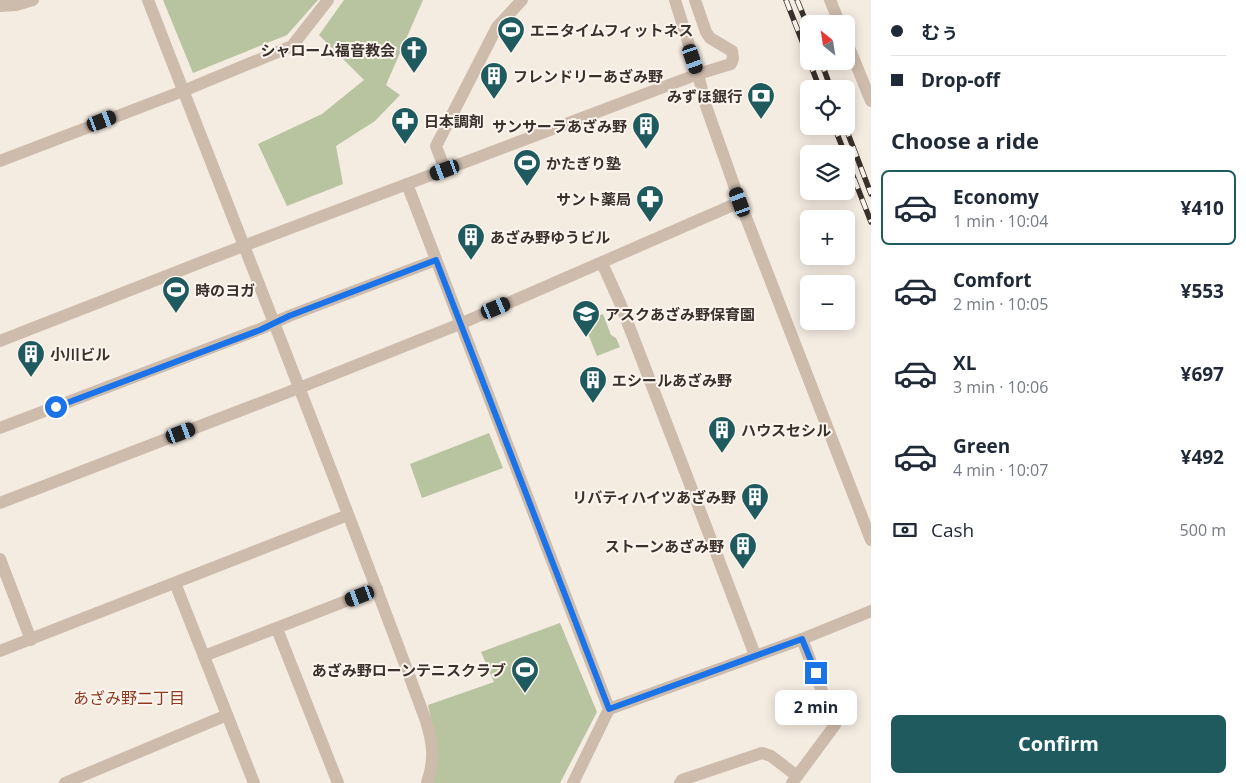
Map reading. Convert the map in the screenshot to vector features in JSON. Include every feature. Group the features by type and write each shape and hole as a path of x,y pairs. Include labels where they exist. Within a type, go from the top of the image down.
{"street":[{"path":"0,6 16,5 33,0"},
{"path":"148,0 405,662 432,739 433,751 428,783"},
{"path":"0,161 183,91 292,46 328,0"},
{"path":"445,170 436,146 497,27 522,0"},
{"path":"675,0 706,106 740,202 870,536"},
{"path":"0,341 243,246 698,74 731,64 733,58 732,51 710,38 706,32 695,0"},
{"path":"830,0 836,15"},
{"path":"855,62 871,101"},
{"path":"407,184 609,709"},
{"path":"0,503 460,324 740,202"},
{"path":"0,428 260,330 274,322 436,260"},
{"path":"602,263 620,303 755,655"},
{"path":"0,651 348,515"},
{"path":"0,559 31,640"},
{"path":"175,582 254,783"},
{"path":"204,656 377,589"},
{"path":"573,783 609,709 871,612"},
{"path":"277,629 338,783"},
{"path":"680,783 682,780 762,753 771,756 794,780 835,725 802,639"},
{"path":"65,783 227,715"}],"green space":[{"path":"163,0 318,0 287,35 193,73"},
{"path":"344,0 423,0 386,85 400,95 375,121 336,146 343,184 287,206 258,144 322,114 364,80 319,35"},
{"path":"603,314 611,335 616,338 620,347 597,356 585,326 587,325 586,320"},
{"path":"489,433 503,468 422,498 410,464"},
{"name":"あざみ野ローンテニスクラブ","path":"560,623 597,712 560,783 432,783 438,751 428,705 494,682 481,652"}],"railway":[{"path":"786,0 800,36"},
{"path":"797,0 803,15"},
{"path":"813,70 816,80"},
{"path":"824,70 828,80"},
{"path":"838,135 841,145"},
{"path":"848,135 871,194"},
{"path":"855,181 871,222"}],"place":[{"name":"エニタイムフィットネス","path":"511,54"},
{"name":"シャローム福音教会","path":"414,74"},
{"name":"フレンドリーあざみ野","path":"494,100"},
{"name":"みずほ銀行","path":"761,120"},
{"name":"日本調剤","path":"405,145"},
{"name":"サンサーラあざみ野","path":"646,150"},
{"name":"かたぎり塾","path":"527,187"},
{"name":"サント薬局","path":"650,223"},
{"name":"あざみ野ゆうビル","path":"471,261"},
{"name":"時のヨガ","path":"176,314"},
{"name":"アスクあざみ野保育園","path":"586,338"},
{"name":"小川ビル","path":"31,378"},
{"name":"エシールあざみ野","path":"593,404"},
{"name":"ハウスセシル","path":"722,454"},
{"name":"リバティハイツあざみ野","path":"755,521"},
{"name":"ストーンあざみ野","path":"743,570"},
{"name":"あざみ野ローンテニスクラブ","path":"525,694"}],"district":[{"name":"あざみ野二丁目","path":"129,698"}],"route":[{"path":"56,407 260,330 289,316 436,260 609,709 802,639 816,673"}]}
